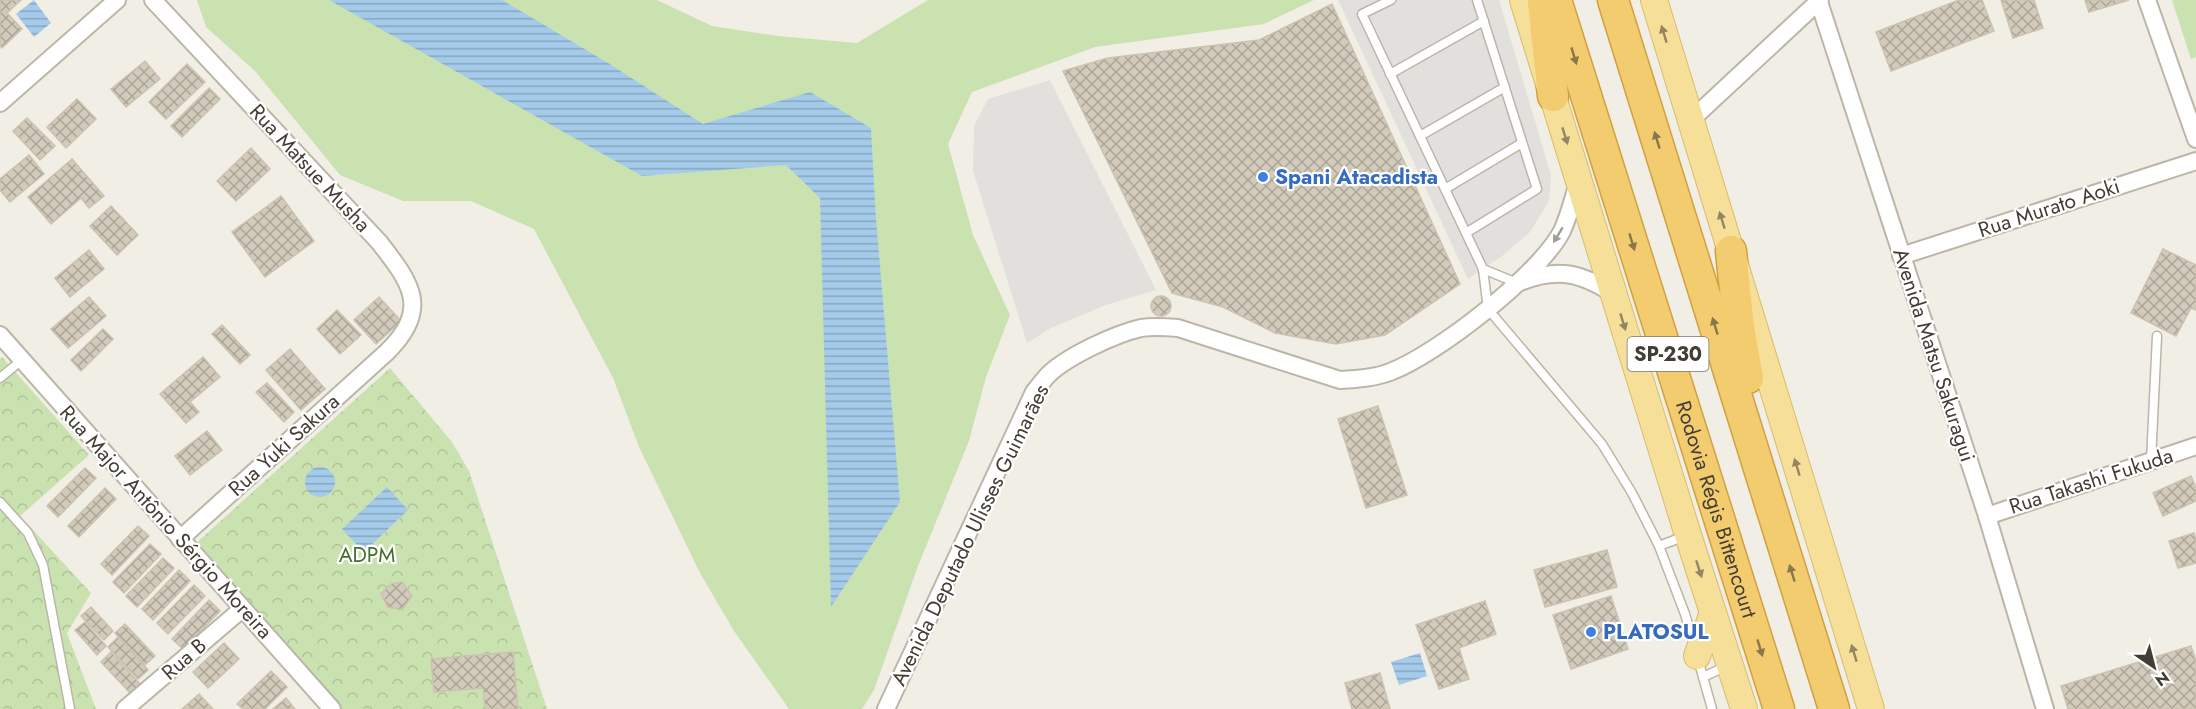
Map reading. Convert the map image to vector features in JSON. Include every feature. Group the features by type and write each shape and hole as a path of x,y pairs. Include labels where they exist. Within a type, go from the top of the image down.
{"highway":[{"path":"1542,0 1553,96"},
{"name":"Rodovia Régis Bittencourt","path":"1556,0 1779,709"},
{"name":"SP-230","path":"1613,0 1834,709"},
{"path":"1731,251 1739,328 1780,534"}],"main road":[{"path":"1523,0 1744,709"},
{"path":"1654,0 1871,709"},
{"path":"1700,666 1713,613"}],"street":[{"path":"0,103 117,0"},
{"name":"Rua Matsue Musha","path":"153,0 379,242 398,267 413,296 414,308 403,336 387,352"},
{"path":"2147,0 2196,139"},
{"path":"1691,120 1822,1"},
{"name":"Avenida Matsu Sakuragui","path":"1822,1 1901,256 1987,516 2045,709"},
{"name":"Rua Murato Aoki","path":"1901,256 2196,161"},
{"name":"Avenida Deputado Ulisses Guimarães","path":"886,709 1034,392 1050,373 1065,362 1122,334 1143,328 1162,327 1178,328 1340,380 1364,379 1389,372 1416,360 1488,309 1544,256 1562,232 1579,180"},
{"name":"Avenida Deputado Ulisses Guimarães","path":"1517,283 1554,272 1594,281 1614,294"},
{"name":"Rua Major Antônio Sérgio Moreira","path":"0,335 332,709"},
{"name":"Rua Yuki Sakura","path":"180,539 387,352"},
{"name":"Rua Takashi Fukuda","path":"1987,516 2196,447"},
{"name":"Rua B","path":"125,709 242,609"}],"lane":[{"path":"1391,0 1362,14 1483,269 1488,309 1602,444 1632,493 1659,546 1685,614 1712,709"},
{"path":"1466,233 1537,189 1477,0"},
{"path":"1390,74 1484,21"},
{"path":"1420,136 1505,87"},
{"path":"1445,189 1522,143"},
{"path":"1483,269 1517,283"},
{"path":"2151,461 2157,336"},
{"path":"0,378 22,360"},
{"path":"0,502 28,533 43,565 70,709"},
{"path":"1659,546 1688,534"},
{"path":"1700,666 1730,665"}],"green space":[{"path":"197,0 657,0 712,26 778,36 857,43 928,0 1314,0 1264,24 1095,47 972,92 948,144 973,235 1010,315 986,377 969,441 918,566 874,690 862,709 789,709 734,631 700,573 639,447 613,378 534,229 471,201 403,201 340,175 255,71 206,27"},
{"path":"2172,0 2196,0 2196,57 2191,59"},
{"path":"2,357 89,455 20,516 91,593 67,633 96,709 0,709 0,359"},
{"name":"ADPM","path":"390,368 452,442 469,471 547,709 340,709 194,545"}],"shaded area":[{"path":"1338,0 1499,0 1551,175 1549,201 1530,232 1502,256 1468,279"},
{"path":"1050,80 1156,290 1106,305 1051,328 1027,343 973,171 974,126 988,99"}],"water":[{"path":"34,0 51,23 34,37 16,14"},
{"path":"329,0 502,0 608,63 703,124 810,92 871,128 876,219 900,502 831,607 820,198 786,165 642,176"},
{"path":"320,467 326,468 334,476 334,488 326,496 320,497 314,496 306,488 305,482 306,476 314,468"},
{"path":"387,487 408,510 364,552 342,529"},
{"path":"1420,653 1427,676 1399,685 1391,662"}],"building":[{"path":"0,0 21,0 7,13 22,29 2,48 0,46"},
{"path":"1959,0 1982,0 1994,31 1891,71 1876,32"},
{"path":"2001,0 2034,0 2043,28 2013,38"},
{"path":"2085,0 2129,0 2089,12"},
{"name":"Spani Atacadista","path":"1332,4 1460,284 1385,335 1336,344 1275,333 1223,307 1172,293 1063,71 1108,58 1259,40"},
{"path":"145,61 160,79 126,107 111,89"},
{"path":"187,64 205,82 166,119 149,102"},
{"path":"209,88 220,99 182,137 171,126"},
{"path":"77,99 96,119 66,148 47,127"},
{"path":"27,118 55,146 40,160 13,131"},
{"path":"251,148 270,169 236,201 217,181"},
{"path":"29,155 44,174 10,202 0,190 0,179"},
{"path":"72,159 104,196 89,208 81,198 51,224 28,197"},
{"path":"281,196 314,241 265,277 232,232"},
{"path":"111,206 138,235 117,255 90,226"},
{"path":"2163,249 2196,265 2196,310 2191,308 2176,336 2131,313"},
{"path":"89,250 104,269 70,297 55,278"},
{"path":"1161,296 1168,299 1171,306 1168,313 1161,316 1154,313 1151,306 1154,299"},
{"path":"89,297 106,316 68,348 51,329"},
{"path":"379,297 401,321 376,344 354,320"},
{"path":"337,310 361,335 340,354 317,329"},
{"path":"222,325 250,355 240,364 212,334"},
{"path":"103,329 113,339 81,371 71,360"},
{"path":"290,349 325,389 301,410 266,370"},
{"path":"203,357 220,377 190,402 199,412 186,423 160,394"},
{"path":"267,383 294,412 284,422 256,392"},
{"path":"1378,406 1407,495 1366,508 1338,419"},
{"path":"207,431 222,450 190,475 175,456"},
{"path":"85,468 96,478 58,517 47,506"},
{"path":"2191,476 2196,488 2196,501 2163,516 2153,493"},
{"path":"105,488 116,499 79,537 68,526"},
{"path":"138,526 149,536 112,575 101,564"},
{"path":"2194,533 2196,563 2178,568 2169,541"},
{"path":"150,544 161,554 124,593 113,582"},
{"path":"1607,550 1617,587 1545,607 1534,570"},
{"path":"163,558 174,568 137,607 126,596"},
{"path":"179,570 190,581 153,620 142,609"},
{"path":"402,582 412,596 402,610 388,607 381,594 391,584"},
{"path":"194,585 205,596 168,634 157,623"},
{"name":"PLATOSUL","path":"1611,596 1628,649 1571,669 1553,615"},
{"path":"209,600 220,611 183,649 172,639"},
{"path":"1485,601 1496,634 1459,648 1469,679 1439,689 1416,625"},
{"path":"91,607 113,631 104,640 81,616"},
{"path":"85,622 106,646 97,655 75,630"},
{"path":"125,624 155,656 145,665 115,633"},
{"path":"118,637 148,670 138,679 108,647"},
{"path":"224,643 239,659 208,688 193,672"},
{"path":"2191,646 2196,661 2196,709 2068,709 2061,686"},
{"path":"111,652 141,685 131,694 101,662"},
{"path":"513,652 518,709 485,709 483,688 434,692 431,659"},
{"path":"271,671 287,687 265,709 243,709 237,704"},
{"path":"1380,673 1390,709 1352,709 1345,683"},
{"path":"199,694 213,709 182,709"},
{"path":"286,698 295,709 273,709"}],"place":[{"name":"Spani Atacadista","path":"1263,177"},
{"name":"PLATOSUL","path":"1591,632"}]}
